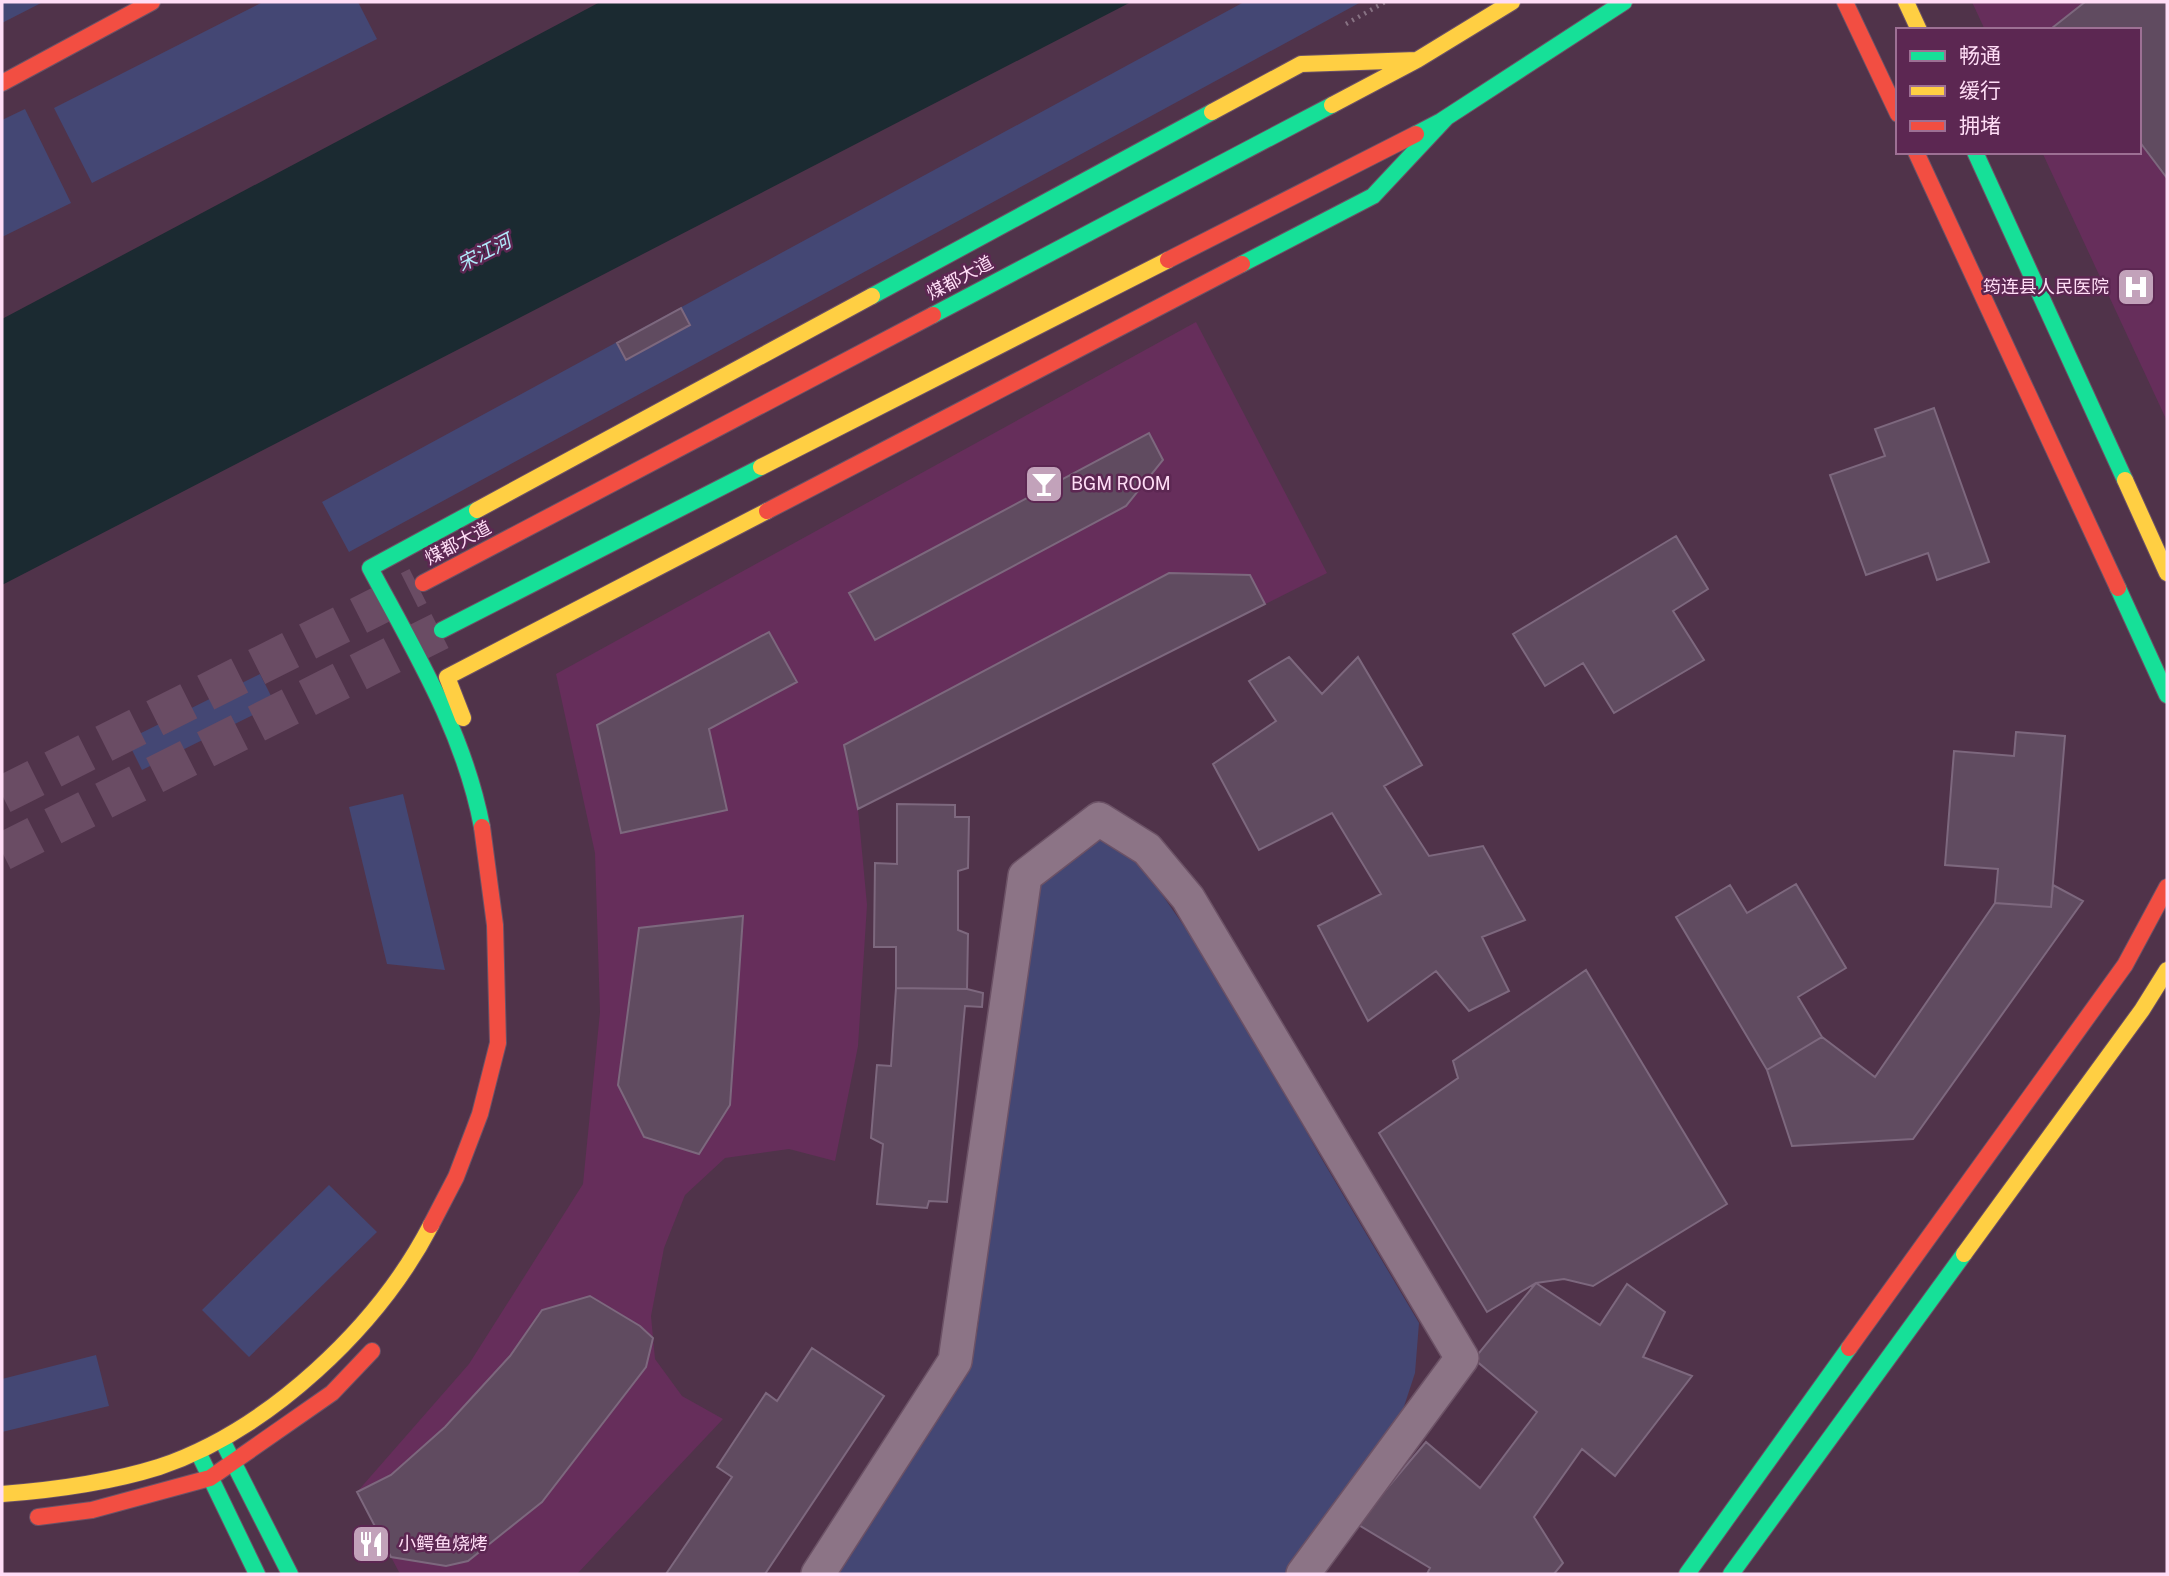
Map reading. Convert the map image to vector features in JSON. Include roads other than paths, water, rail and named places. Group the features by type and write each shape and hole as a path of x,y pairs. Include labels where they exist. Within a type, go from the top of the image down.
{"street":[{"path":"2,83 152,2"},
{"name":"煤都大道","path":"423,583 1417,60 1512,2"},
{"path":"442,630 1447,117 1625,2"},
{"path":"1845,2 1896,110"},
{"path":"1906,2 1918,28"},
{"path":"2,1494 80,1485 166,1463 251,1419 320,1368 380,1306 402,1276 445,1203 462,1165 498,1045 499,981 493,915 474,789 432,688 370,568 1301,64 1417,60"},
{"path":"511,1058 512,949 503,868 482,768 447,677 1373,197 1447,117"},
{"path":"1917,154 2167,695"},
{"path":"1976,154 2167,573"},
{"path":"818,1574 955,1361 1025,876 1099,819 1147,849 1188,898 1462,1358 1303,1574"},
{"path":"1687,1574 2125,965 2167,887"},
{"path":"1731,1574 2142,1010 2167,970"},
{"path":"23,1518 92,1510 211,1478 332,1393 383,1340"},
{"path":"220,1437 290,1574"},
{"path":"197,1449 257,1574"}],"water":[{"name":"宋江河","path":"600,2 1131,2 2,585 2,319"}],"tunnel":[{"path":"2,795 418,586"},
{"path":"2,852 440,631"}],"place":[{"name":"筠连县人民医院","path":"2136,287"},
{"name":"BGM ROOM","path":"1044,484"},
{"name":"小鳄鱼烧烤","path":"371,1544"}]}
